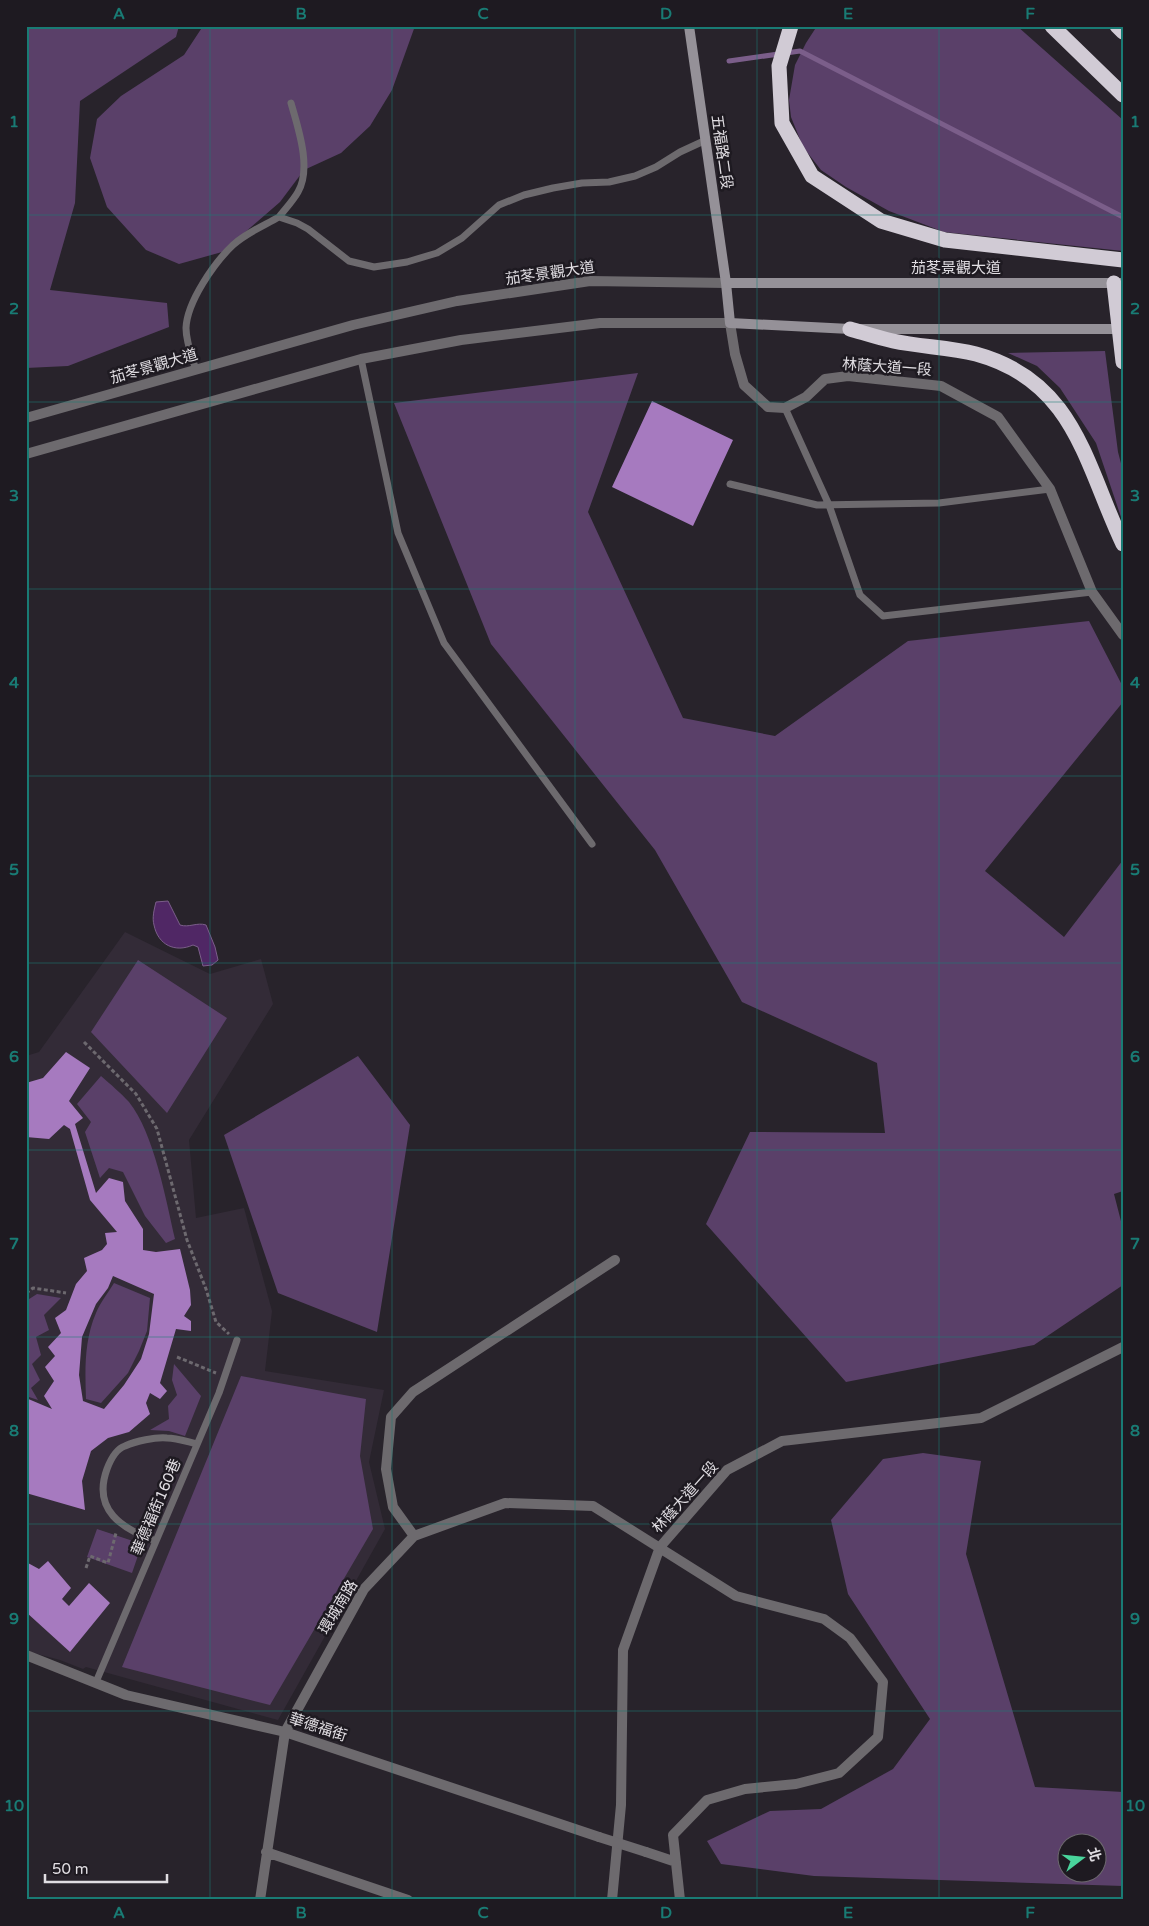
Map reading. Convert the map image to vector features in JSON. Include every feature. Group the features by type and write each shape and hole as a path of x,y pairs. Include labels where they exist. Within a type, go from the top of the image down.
{"highway":[{"path":"791,26 779,66 782,123 812,176 881,221 945,240 1123,260"},
{"path":"1040,26 1072,46"},
{"path":"1052,26 1123,94"},
{"path":"1117,26 1123,32"},
{"path":"1118,283 1123,362"},
{"path":"850,329 894,342 946,348 975,354 1002,362 1025,375 1045,393 1064,416 1081,443 1123,544"}],"main road":[{"name":"五福路二段","path":"689,26 726,283 730,323"},
{"name":"茄苳景觀大道","path":"726,283 1118,283"},
{"path":"730,323 850,329 1121,329"}],"street":[{"name":"茄苳景觀大道","path":"26,418 353,325 457,301 590,281 726,283"},
{"path":"26,454 361,359 461,340 600,323 730,323 735,354 744,385 768,407 785,408"},
{"name":"林蔭大道一段","path":"785,408 806,398 826,379 848,376 941,386 998,417 1050,489 1092,592 1123,635"},
{"path":"414,1536 393,1507 386,1469 391,1417 413,1392 616,1260"},
{"name":"林蔭大道一段","path":"612,1900 621,1805 623,1650 660,1547 727,1470 782,1441 981,1418 1123,1347"},
{"name":"環城南路","path":"260,1900 285,1732 364,1589 414,1536 505,1503 593,1506 736,1596 824,1619 850,1638 883,1682 878,1737 840,1773 796,1784 745,1789 707,1800 673,1835 676,1862"},
{"name":"華德福街","path":"26,1655 126,1695 285,1732 676,1862"},
{"path":"266,1852 408,1900"},
{"path":"676,1862 680,1900"}],"lane":[{"path":"196,370 186,329 189,312 200,287 232,245 279,217 299,191 304,170 299,132 290,103"},
{"path":"279,217 308,229 349,261 374,267 407,262 438,253 462,238 499,205 524,195 553,188 582,183 609,182 635,176 706,140"},
{"path":"361,359 398,533 444,643 592,844"},
{"path":"785,408 829,505 860,595 883,616 1092,592"},
{"path":"730,484 817,505 939,503 1050,489"},
{"name":"華德福街160巷","path":"96,1682 225,1377 237,1340"},
{"path":"156,1541 138,1534 119,1523 106,1507 102,1494 104,1477 110,1460 123,1446 166,1438 197,1444"}],"path":[{"path":"84,1042 136,1094 158,1129 186,1240 206,1289 216,1322 237,1340"},
{"path":"26,1293 33,1288 66,1294"},
{"path":"177,1357 225,1377"},
{"path":"86,1568 90,1556 108,1562 119,1523"}],"shaded area":[{"path":"26,26 179,26 176,37 80,101 75,203 50,290 167,303 169,327 68,366 26,368"},
{"path":"203,26 415,26 392,90 370,126 341,153 304,170 280,202 222,252 179,264 146,250 107,207 90,158 97,119 121,96 184,55"},
{"path":"817,26 1017,26 1123,120 1123,251 944,232 889,211 846,187 821,170 803,147 791,117 789,100 795,65"},
{"path":"1105,351 1118,452 1123,471 1123,523 1096,443 1060,388 1037,366 1008,353"},
{"path":"638,373 588,512 683,718 775,736 908,641 1089,621 1123,687 1123,702 985,871 1064,937 1123,860 1123,1191 1114,1194 1123,1229 1123,1285 1034,1345 846,1382 706,1224 750,1132 885,1133 877,1063 742,1002 655,850 491,644 394,403"},
{"path":"168,901 180,925 206,925 218,960 212,965 203,966 198,947 193,945 180,948 168,946 159,938 153,922 155,905 156,902"},
{"path":"125,932 210,974 261,959 273,1004 189,1140 196,1218 244,1208 272,1311 265,1371 384,1390 369,1462 385,1529 278,1720 86,1667 83,1669 60,1660 26,1651 26,1056 39,1052"},
{"path":"138,960 227,1018 167,1113 91,1032"},
{"path":"358,1056 410,1125 377,1332 278,1293 224,1135"},
{"path":"101,1076 129,1102 138,1115 145,1131 158,1167 175,1239 166,1243 145,1216 123,1172 109,1168 100,1178 85,1132 91,1122 77,1104"},
{"path":"114,1283 150,1298 147,1331 128,1373 101,1403 86,1399 87,1345 96,1313"},
{"path":"37,1294 61,1298 44,1315 49,1330 36,1337 41,1355 32,1364 40,1380 31,1388 38,1400 26,1396 26,1301"},
{"path":"174,1364 201,1396 185,1436 169,1431 150,1430 169,1419 168,1406 177,1395 172,1380"},
{"path":"241,1376 366,1399 360,1456 373,1529 270,1705 122,1667"},
{"path":"923,1453 981,1461 966,1554 1035,1787 1123,1792 1123,1886 1061,1884 1106,1884 1106,1834 1056,1834 1056,1884 814,1876 721,1864 707,1841 770,1811 821,1809 893,1769 930,1719 848,1594 831,1520 883,1459"},
{"path":"97,1529 142,1544 132,1573 87,1557"}],"building":[{"path":"652,401 733,440 693,526 612,487"},
{"path":"66,1052 90,1068 69,1101 83,1118 75,1124 96,1193 109,1178 123,1182 125,1201 143,1229 143,1250 156,1252 180,1249 190,1290 191,1305 184,1316 191,1321 191,1331 176,1329 160,1383 167,1391 160,1399 150,1393 146,1403 150,1414 129,1432 108,1438 91,1451 82,1481 85,1510 26,1493 26,1398 52,1409 44,1396 54,1381 45,1367 55,1356 48,1347 61,1333 55,1318 66,1310 76,1284 87,1271 84,1258 102,1250 107,1244 105,1233 117,1232 90,1200 70,1129 64,1125 49,1139 26,1137 26,1083 43,1078","holes":["113,1276 154,1294 149,1334 141,1359 124,1385 104,1409 83,1401 79,1375 82,1337 96,1304 108,1288"]},
{"path":"48,1561 71,1588 62,1599 69,1606 89,1583 110,1603 70,1652 26,1612 26,1564 28,1563 39,1569"}],"waterway":[{"path":"729,61 800,51 1123,217"}]}
